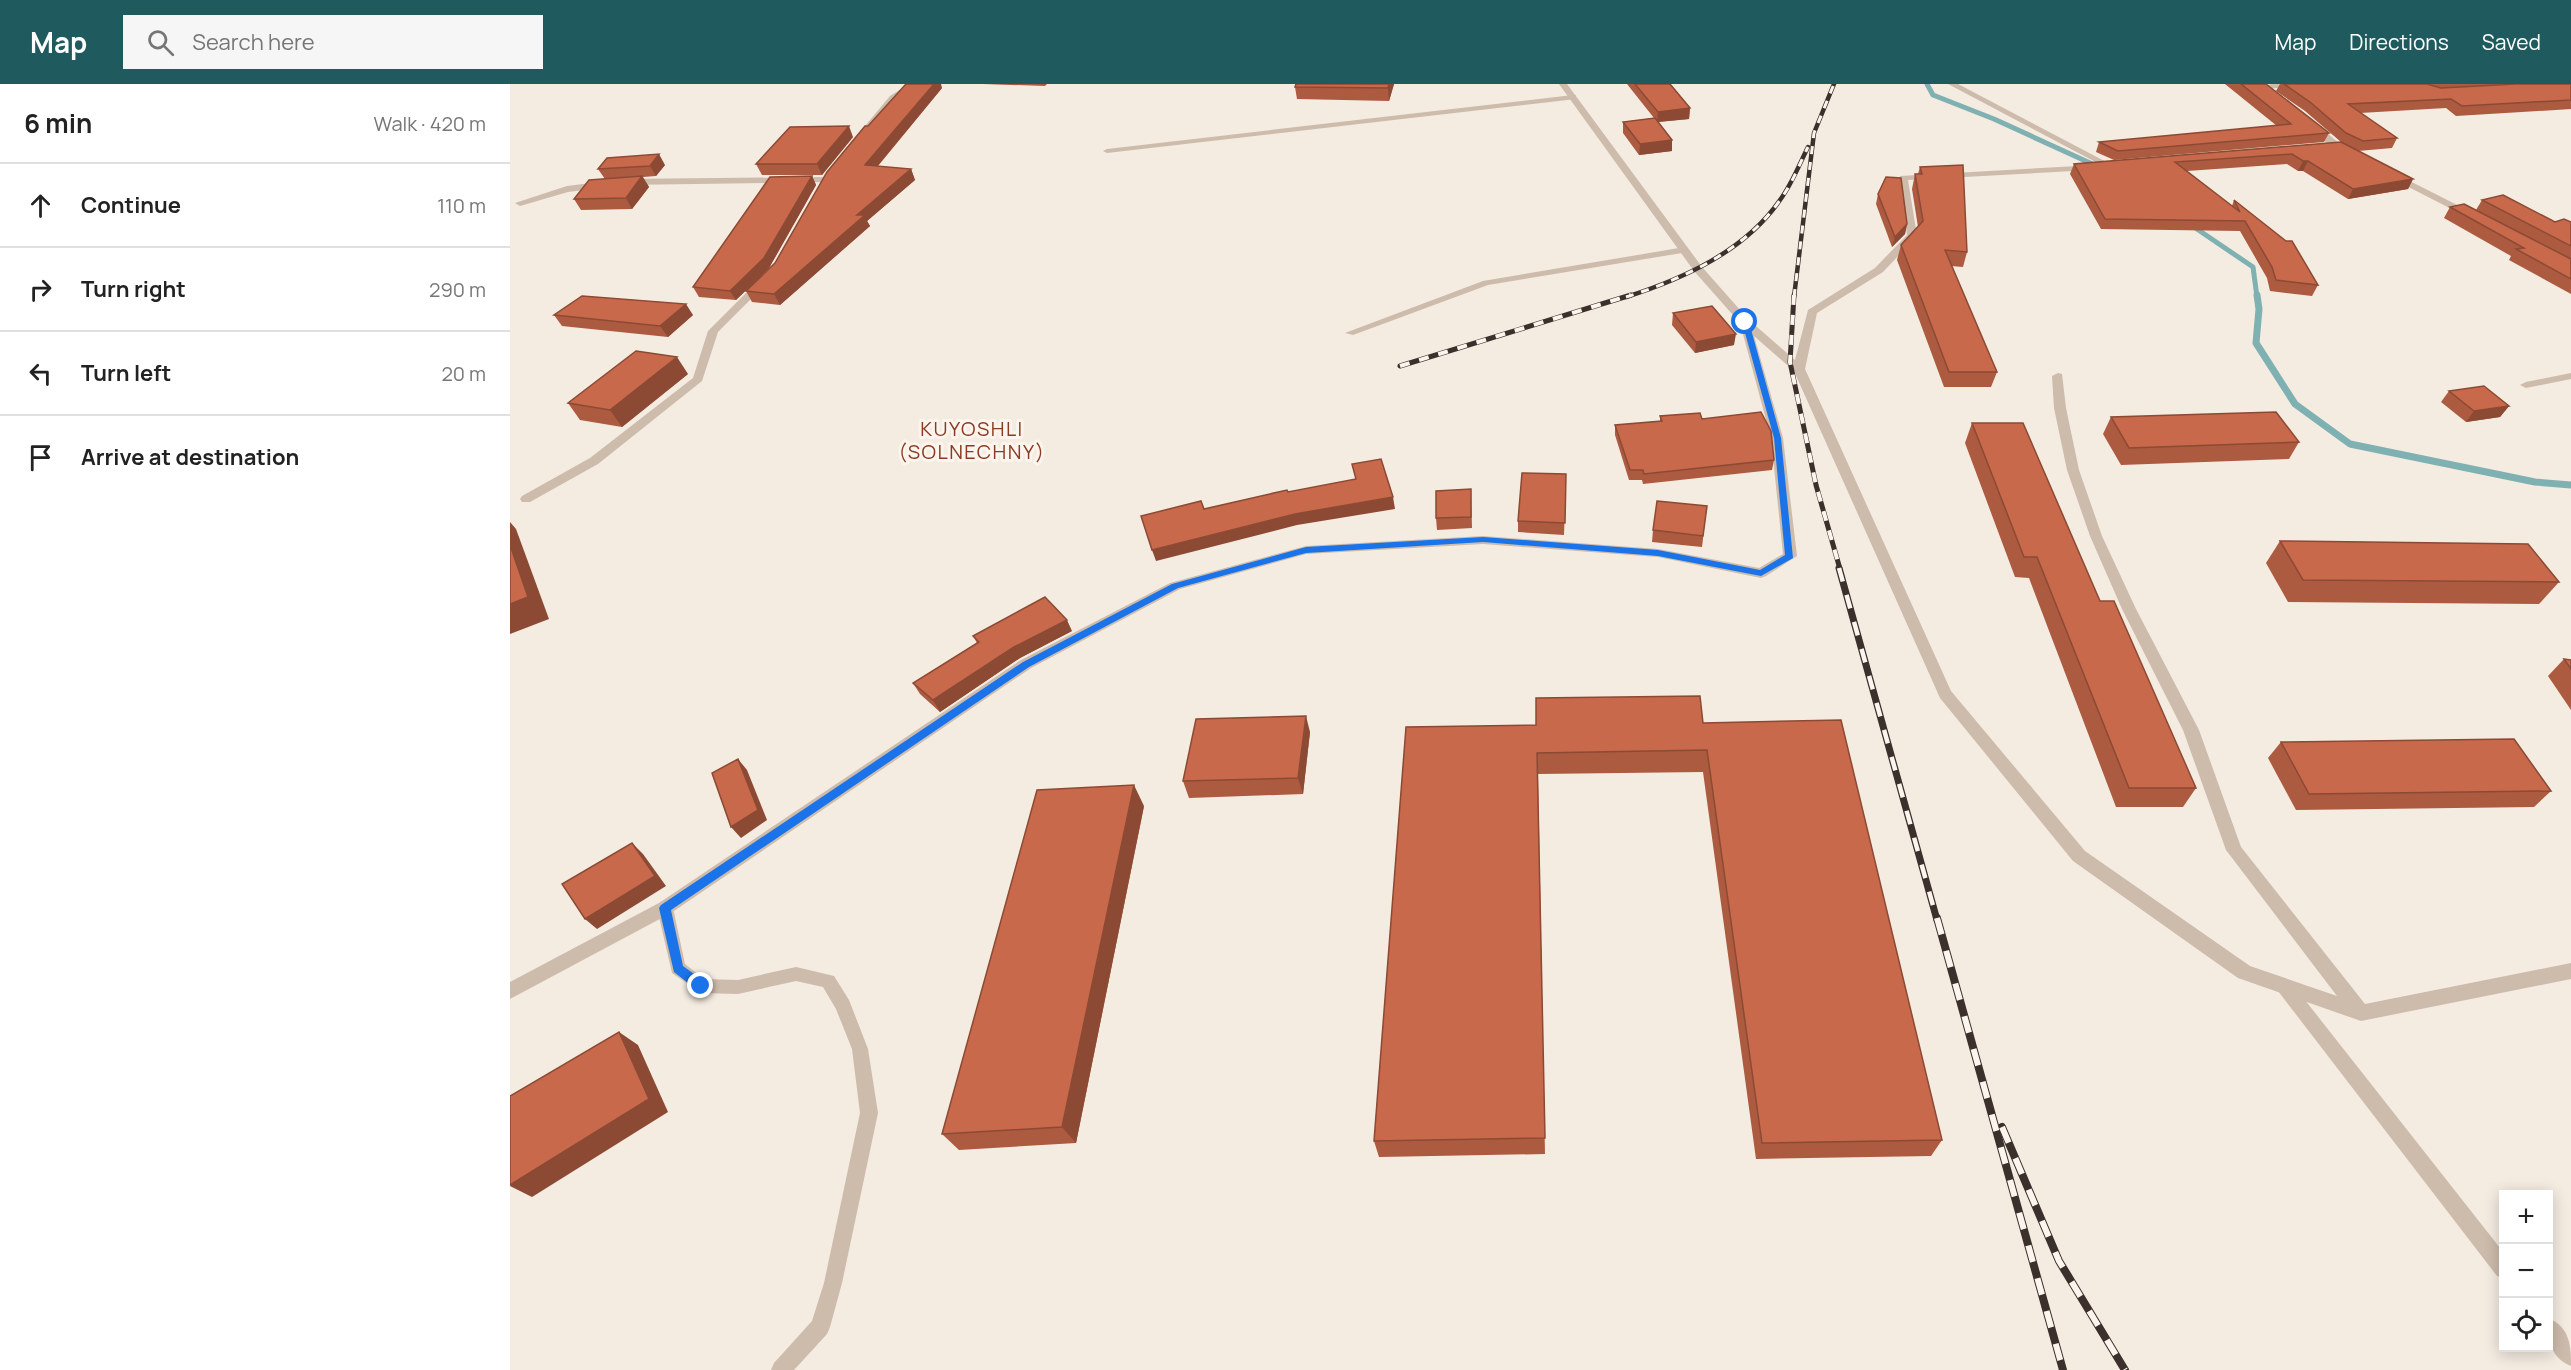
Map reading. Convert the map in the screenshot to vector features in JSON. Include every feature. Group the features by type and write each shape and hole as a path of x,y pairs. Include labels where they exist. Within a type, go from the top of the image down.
{"street":[{"path":"853,146 893,98 915,84"},
{"path":"1563,84 1698,269 1745,322 1799,369 1945,694 2079,856 2244,972 2361,1013 2571,971"},
{"path":"1952,84 1986,104 2110,166"},
{"path":"2259,85 2316,84"},
{"path":"2259,85 2277,98"},
{"path":"2301,115 2337,146 2358,157"},
{"path":"2326,147 2337,146"},
{"path":"1799,369 1812,312 1879,270 1912,236 1903,178 2121,165"},
{"path":"2380,168 2486,223"},
{"path":"520,203 567,189 623,182 826,181"},
{"path":"526,499 594,461 698,379 713,331 775,271"},
{"path":"510,991 665,908 1026,664 1175,586 1306,550 1483,540 1658,553 1761,573 1790,556 1778,438 1745,322"},
{"path":"2058,376 2060,408 2073,470 2096,536 2129,609 2191,730 2234,850 2361,1013"},
{"path":"2526,385 2571,376"}],"lane":[{"path":"1107,151 1573,97"},
{"path":"1350,333 1486,283 1685,249"},
{"path":"665,908 678,968 701,986 738,987 796,974 828,981 843,1005 860,1049 868,1113 833,1283 820,1327 781,1370"},
{"path":"2284,986 2499,1263"},
{"path":"2553,1333 2571,1356"}],"building":[{"path":"906,84 934,84 865,165 911,169 857,215 865,215 774,294 746,291 775,263 827,172 865,126 868,126"},
{"path":"1296,84 1389,84 1388,88 1295,87"},
{"path":"1635,84 1670,84 1690,108 1658,112"},
{"path":"2241,84 2266,84 2329,133 2118,151 2099,142 2291,124"},
{"path":"2284,84 2427,84 2441,88 2571,84 2571,100 2462,106 2451,99 2348,104 2397,138 2363,141 2346,133 2310,102"},
{"path":"1655,118 1672,140 1640,144 1623,122"},
{"path":"849,126 817,164 756,164 790,127"},
{"path":"2341,142 2413,179 2353,189 2308,161 2303,161 2292,154 2175,162 2240,212 2234,200 2286,241 2292,241 2318,285 2276,280 2272,267 2245,221 2105,219 2074,164"},
{"path":"659,154 650,166 598,169 607,158"},
{"path":"1963,165 1967,252 1945,250 1997,372 1949,372 1901,245 1923,221 1915,174 1922,174 1920,167"},
{"path":"642,176 626,198 574,199 589,180"},
{"path":"812,176 764,258 730,291 693,287 770,177"},
{"path":"1886,177 1901,178 1907,224 1895,237 1878,194"},
{"path":"2503,195 2555,222 2564,219 2571,222 2571,246 2482,200"},
{"path":"2464,204 2571,259 2571,279 2516,249 2524,248 2450,207"},
{"path":"582,296 686,304 660,326 554,315"},
{"path":"1712,306 1736,334 1696,342 1673,313"},
{"path":"636,351 677,357 610,410 568,403"},
{"path":"2484,386 2509,406 2474,411 2449,391"},
{"path":"1761,412 1771,431 1774,460 1644,474 1643,470 1630,470 1615,425 1662,421 1660,416 1700,413 1702,419"},
{"path":"2276,412 2299,442 2129,448 2111,417"},
{"path":"1972,423 2023,423 2100,601 2114,601 2196,788 2129,788 2037,557 2024,557"},
{"path":"1381,459 1393,497 1295,514 1152,550 1141,516 1201,501 1204,509 1287,490 1288,492 1356,479 1352,464"},
{"path":"1522,473 1566,474 1565,523 1518,521"},
{"path":"1471,489 1471,517 1436,518 1436,491"},
{"path":"1657,501 1707,506 1703,536 1653,530"},
{"path":"2280,541 2528,544 2559,582 2303,580"},
{"path":"510,545 528,597 510,604"},
{"path":"1045,597 1067,620 1014,647 933,700 913,683 979,642 973,636"},
{"path":"2564,659 2571,660 2571,669"},
{"path":"1700,696 1703,723 1841,720 1942,1140 1762,1143 1707,750 1537,753 1545,1138 1374,1141 1406,727 1536,725 1536,698"},
{"path":"1306,716 1298,778 1183,781 1196,719"},
{"path":"2514,739 2551,791 2309,794 2281,742"},
{"path":"738,759 758,810 731,827 712,773"},
{"path":"1134,785 1062,1127 942,1134 1037,790"},
{"path":"632,843 655,876 585,919 562,884"},
{"path":"619,1032 649,1099 510,1185 510,1096"}],"waterway":[{"path":"1927,84 1933,95 1994,119 2101,168"},
{"path":"2191,225 2253,267 2257,297"},
{"path":"2257,295 2259,309 2256,343 2295,404 2350,444 2535,482 2571,485"}],"railway":[{"path":"1794,297 1814,133 1834,84"},
{"path":"1626,297 1691,272 1731,248 1749,234 1766,218 1784,194 1808,147"},
{"path":"1400,366 1631,295"},
{"path":"1794,295 1790,362 1816,485 1840,569"},
{"path":"1839,568 1937,920"},
{"path":"1937,918 2063,1370"},
{"path":"2002,1127 2059,1261 2125,1370"}],"district":[{"name":"KUYOSHLI (SOLNECHNY)","path":"972,440"}],"route":[{"path":"701,986 678,968 665,908 1026,664 1175,586 1306,550 1483,540 1658,553 1761,573 1790,556 1778,438 1745,322"}]}
